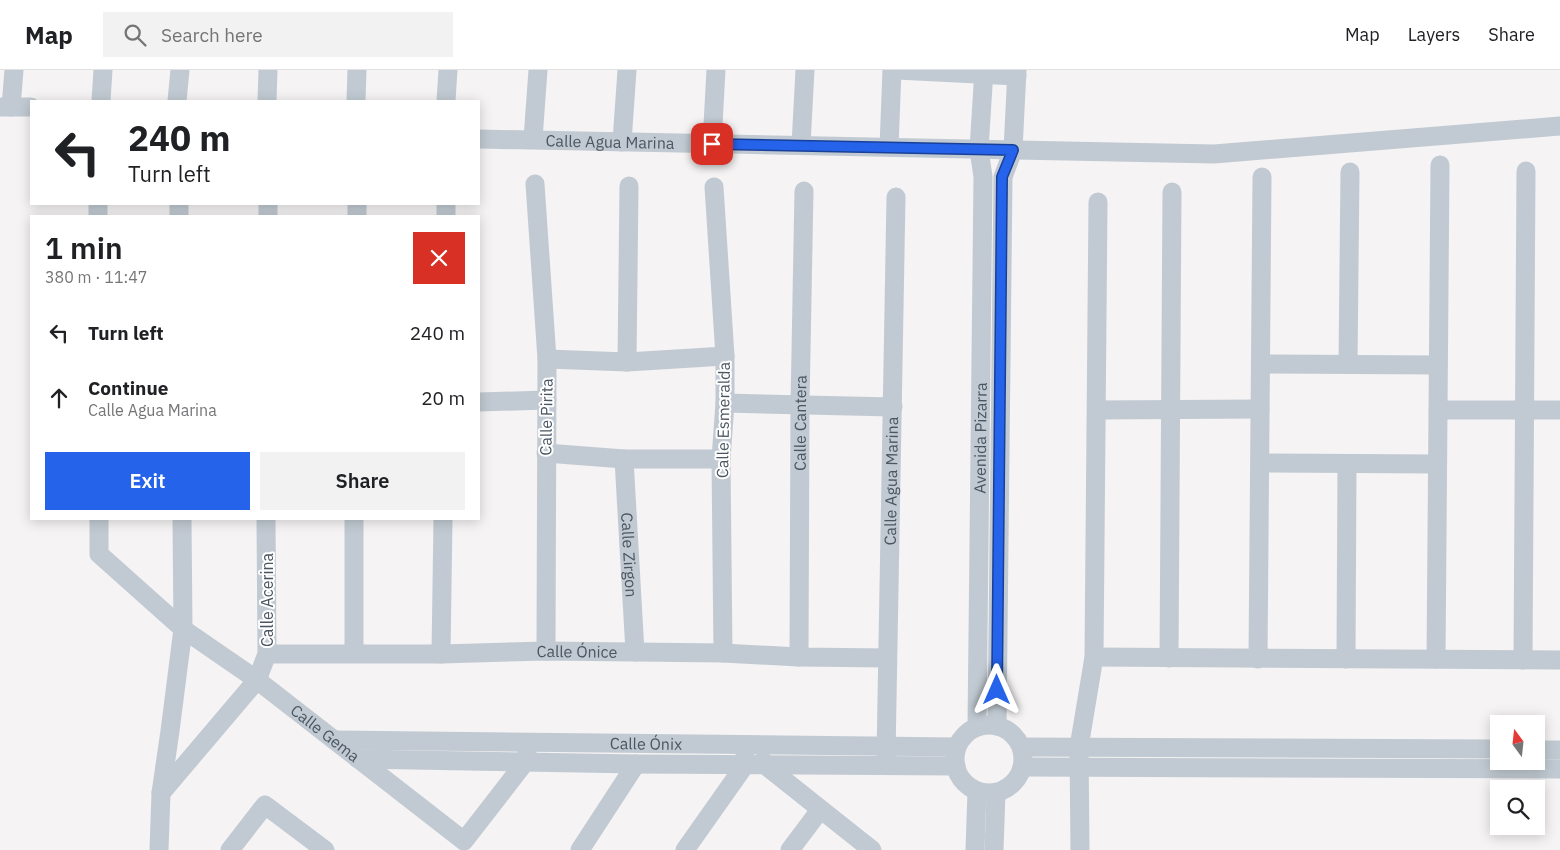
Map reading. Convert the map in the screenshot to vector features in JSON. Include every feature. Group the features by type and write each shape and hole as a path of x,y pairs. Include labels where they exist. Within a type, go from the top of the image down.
{"street":[{"path":"14,70 5,107 30,107"},
{"path":"101,100 103,70"},
{"path":"177,100 180,70"},
{"path":"267,100 268,70"},
{"path":"356,100 357,70"},
{"path":"446,100 448,70"},
{"path":"533,140 538,70"},
{"path":"622,142 627,70"},
{"path":"712,144 716,70"},
{"path":"801,145 805,70"},
{"path":"889,147 892,70"},
{"path":"897,70 1017,73"},
{"name":"Avenida Pizarra","path":"977,728 983,177 979,149 984,72"},
{"name":"Avenida Pizarra","path":"997,726 1002,177 1013,150 1017,73"},
{"name":"Calle Agua Marina","path":"480,139 1214,154 1560,126"},
{"path":"1436,660 1440,165"},
{"path":"1522,660 1526,171"},
{"path":"1348,364 1350,172"},
{"path":"983,177 1002,177"},
{"path":"1258,659 1262,177"},
{"name":"Calle Pirita","path":"535,184 547,359 546,651"},
{"path":"628,362 629,186"},
{"name":"Calle Esmeralda","path":"714,187 725,356 721,459 723,653"},
{"name":"Calle Cantera","path":"799,657 800,405 804,191"},
{"path":"1168,658 1172,192"},
{"name":"Calle Agua Marina","path":"886,766 896,197"},
{"path":"1080,850 1079,747 1094,657 1098,202"},
{"path":"547,359 628,362 725,356"},
{"path":"1261,364 1438,364"},
{"path":"980,373 1000,373"},
{"path":"480,402 547,400"},
{"path":"724,403 893,407"},
{"path":"1096,410 1170,408 1260,409"},
{"path":"1438,410 1560,410"},
{"path":"546,453 624,459 721,459"},
{"name":"Calle Zirgon","path":"624,459 635,652"},
{"path":"1260,463 1437,464"},
{"path":"1346,659 1348,464"},
{"name":"Calle Gema","path":"99,520 99,554 183,629 257,680 464,841 527,752"},
{"path":"159,850 161,793 183,629 182,520"},
{"name":"Calle Acerina","path":"161,793 257,680 267,654 266,520"},
{"path":"354,520 354,653"},
{"path":"441,654 443,520"},
{"path":"979,544 998,544"},
{"name":"Calle Ónice","path":"267,654 441,654 546,651 723,653 799,657 887,658"},
{"path":"1094,657 1560,660"},
{"path":"989,725 997,726 1014,735 1021,747 1024,760 1018,777 1013,784 1006,789 988,794 977,791 965,784 959,776 955,759 958,747 965,735 977,728 989,725"},
{"path":"170,731 196,753"},
{"name":"Calle Ónix","path":"334,740 527,752 636,764 956,766"},
{"path":"685,850 745,764 751,745"},
{"path":"751,745 765,766 872,850"},
{"name":"Calle Ónix","path":"358,760 527,752 751,745 958,747"},
{"path":"1021,747 1079,747 1490,768"},
{"path":"1022,767 1490,749"},
{"path":"1545,750 1560,750"},
{"path":"580,850 636,764"},
{"path":"1545,769 1560,769"},
{"path":"975,850 977,791"},
{"path":"994,850 996,792"},
{"path":"230,850 265,805 325,850"},
{"path":"790,850 820,810"}],"route":[{"path":"712,144 1013,150 1002,177 997,690"}]}
